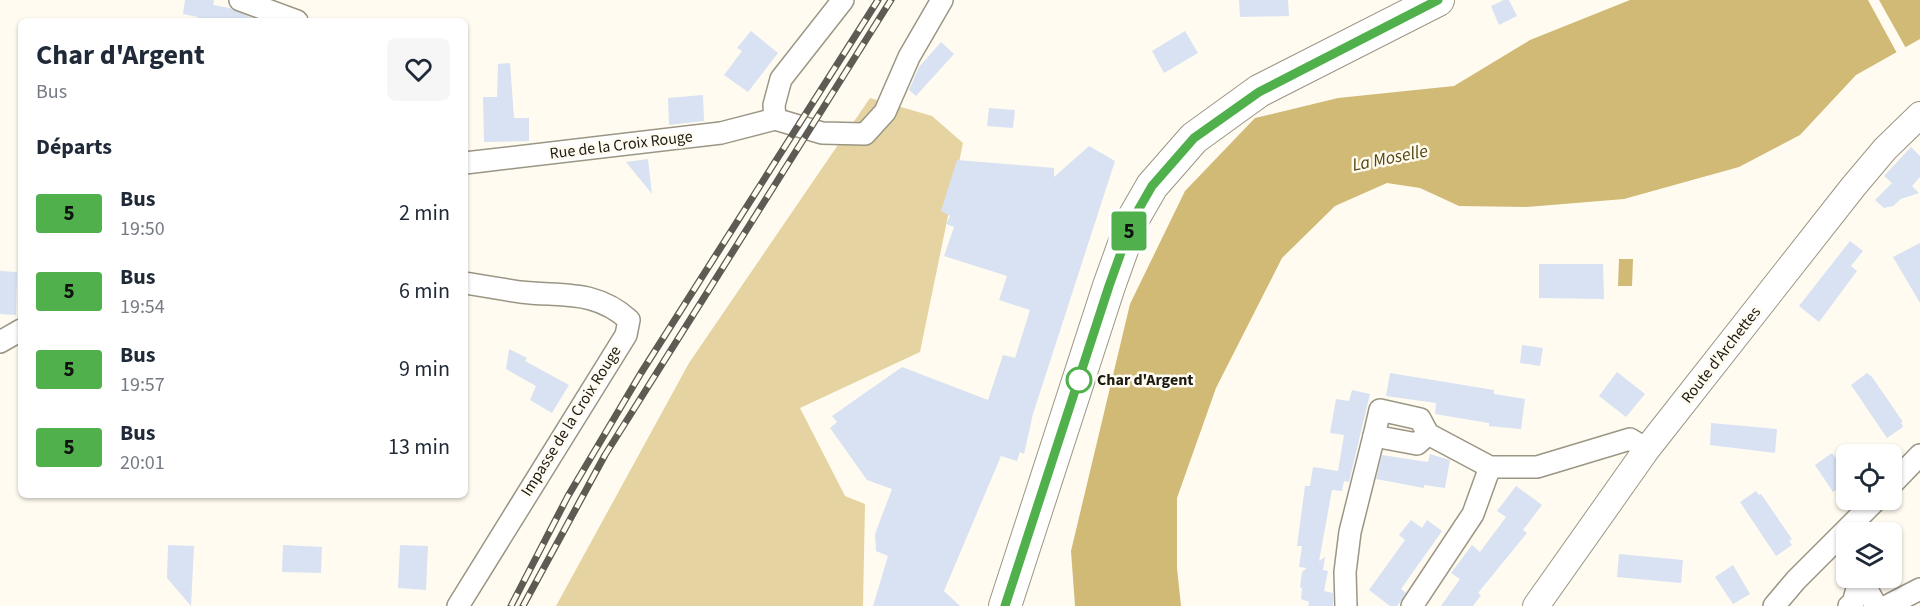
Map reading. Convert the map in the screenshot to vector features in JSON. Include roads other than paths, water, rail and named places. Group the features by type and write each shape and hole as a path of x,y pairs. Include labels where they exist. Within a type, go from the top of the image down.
{"main road":[{"path":"1005,606 1113,275 1133,219 1152,186 1194,138 1259,92 1438,0"}],"street":[{"path":"240,0 289,18"},
{"path":"843,0 781,79 774,105 775,119 822,133 865,135 885,111 909,57 942,0"},
{"name":"Route d'Archettes","path":"1536,606 1647,449 1853,187 1885,149 1920,115"},
{"name":"Rue de la Croix Rouge","path":"468,163 721,133 775,119"},
{"name":"Impasse de la Croix Rouge","path":"458,606 626,335 629,320 616,308 590,297 520,292 468,283"},
{"path":"0,342 18,332"},
{"path":"1346,606 1345,572 1350,532 1374,436 1417,444 1428,434 1490,468 1537,467 1630,439 1647,449"},
{"path":"1902,474 1920,455"},
{"path":"1412,606 1473,514 1490,468"},
{"path":"1859,522 1868,510"},
{"path":"1783,603 1836,551"},
{"path":"1849,606 1853,603 1857,588"},
{"path":"1865,588 1875,606"},
{"path":"1887,606 1920,589"}],"water":[{"name":"La Moselle","path":"1630,0 1920,0 1920,39 1856,75 1800,135 1739,167 1624,199 1527,207 1459,206 1420,188 1387,183 1335,206 1282,258 1216,388 1177,498 1177,568 1181,606 1075,606 1071,551 1130,304 1185,191 1255,118 1338,98 1454,86 1530,40"},
{"path":"1619,259 1633,259 1632,286 1618,286"}],"railway":[{"path":"511,606 568,496 641,373 878,0"},
{"path":"523,606 605,455 891,0"}],"place":[{"name":"Char d'Argent","path":"1079,380"}]}
